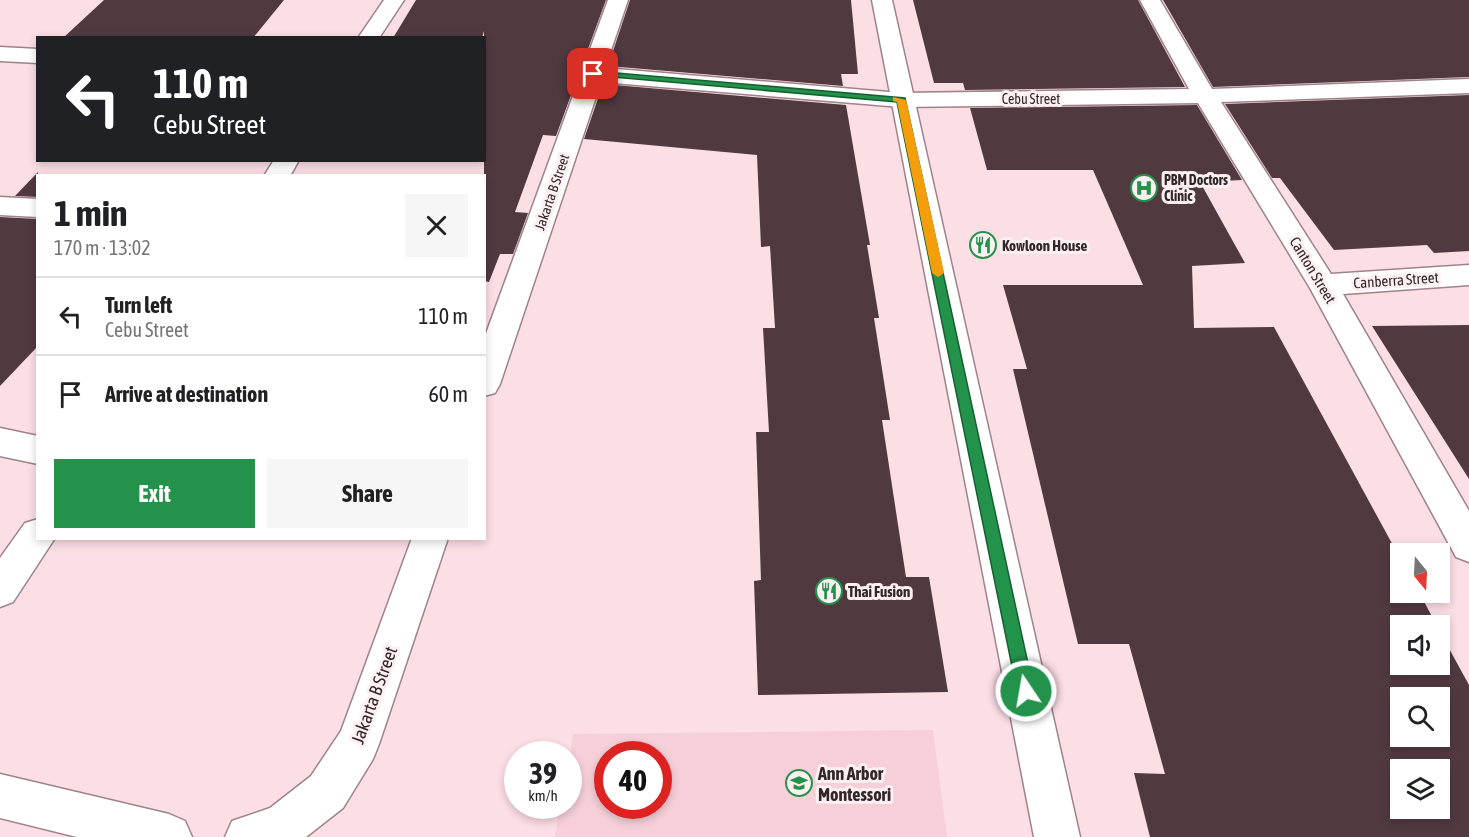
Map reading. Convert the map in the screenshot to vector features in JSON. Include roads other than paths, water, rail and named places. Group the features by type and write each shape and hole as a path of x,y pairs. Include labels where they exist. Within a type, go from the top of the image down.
{"street":[{"path":"369,36 394,0"},
{"name":"Jakarta B Street","path":"486,378 618,0"},
{"path":"882,0 1057,837"},
{"name":"Canton Street","path":"1150,0 1205,96 1323,285 1469,545"},
{"path":"0,54 36,56"},
{"name":"Cebu Street","path":"593,74 902,100 1205,96 1469,86"},
{"path":"0,206 36,208"},
{"name":"Canberra Street","path":"1323,285 1469,275"},
{"path":"0,442 36,450"},
{"path":"0,589 36,538"},
{"name":"Jakarta B Street","path":"264,832 327,792 358,744 429,540"},
{"path":"0,796 170,837"}],"place":[{"name":"PBM Doctors Clinic","path":"1144,188"},
{"name":"Kowloon House","path":"983,245"},
{"name":"Thai Fusion","path":"829,591"},
{"name":"Ann Arbor Montessori","path":"799,783"}]}
